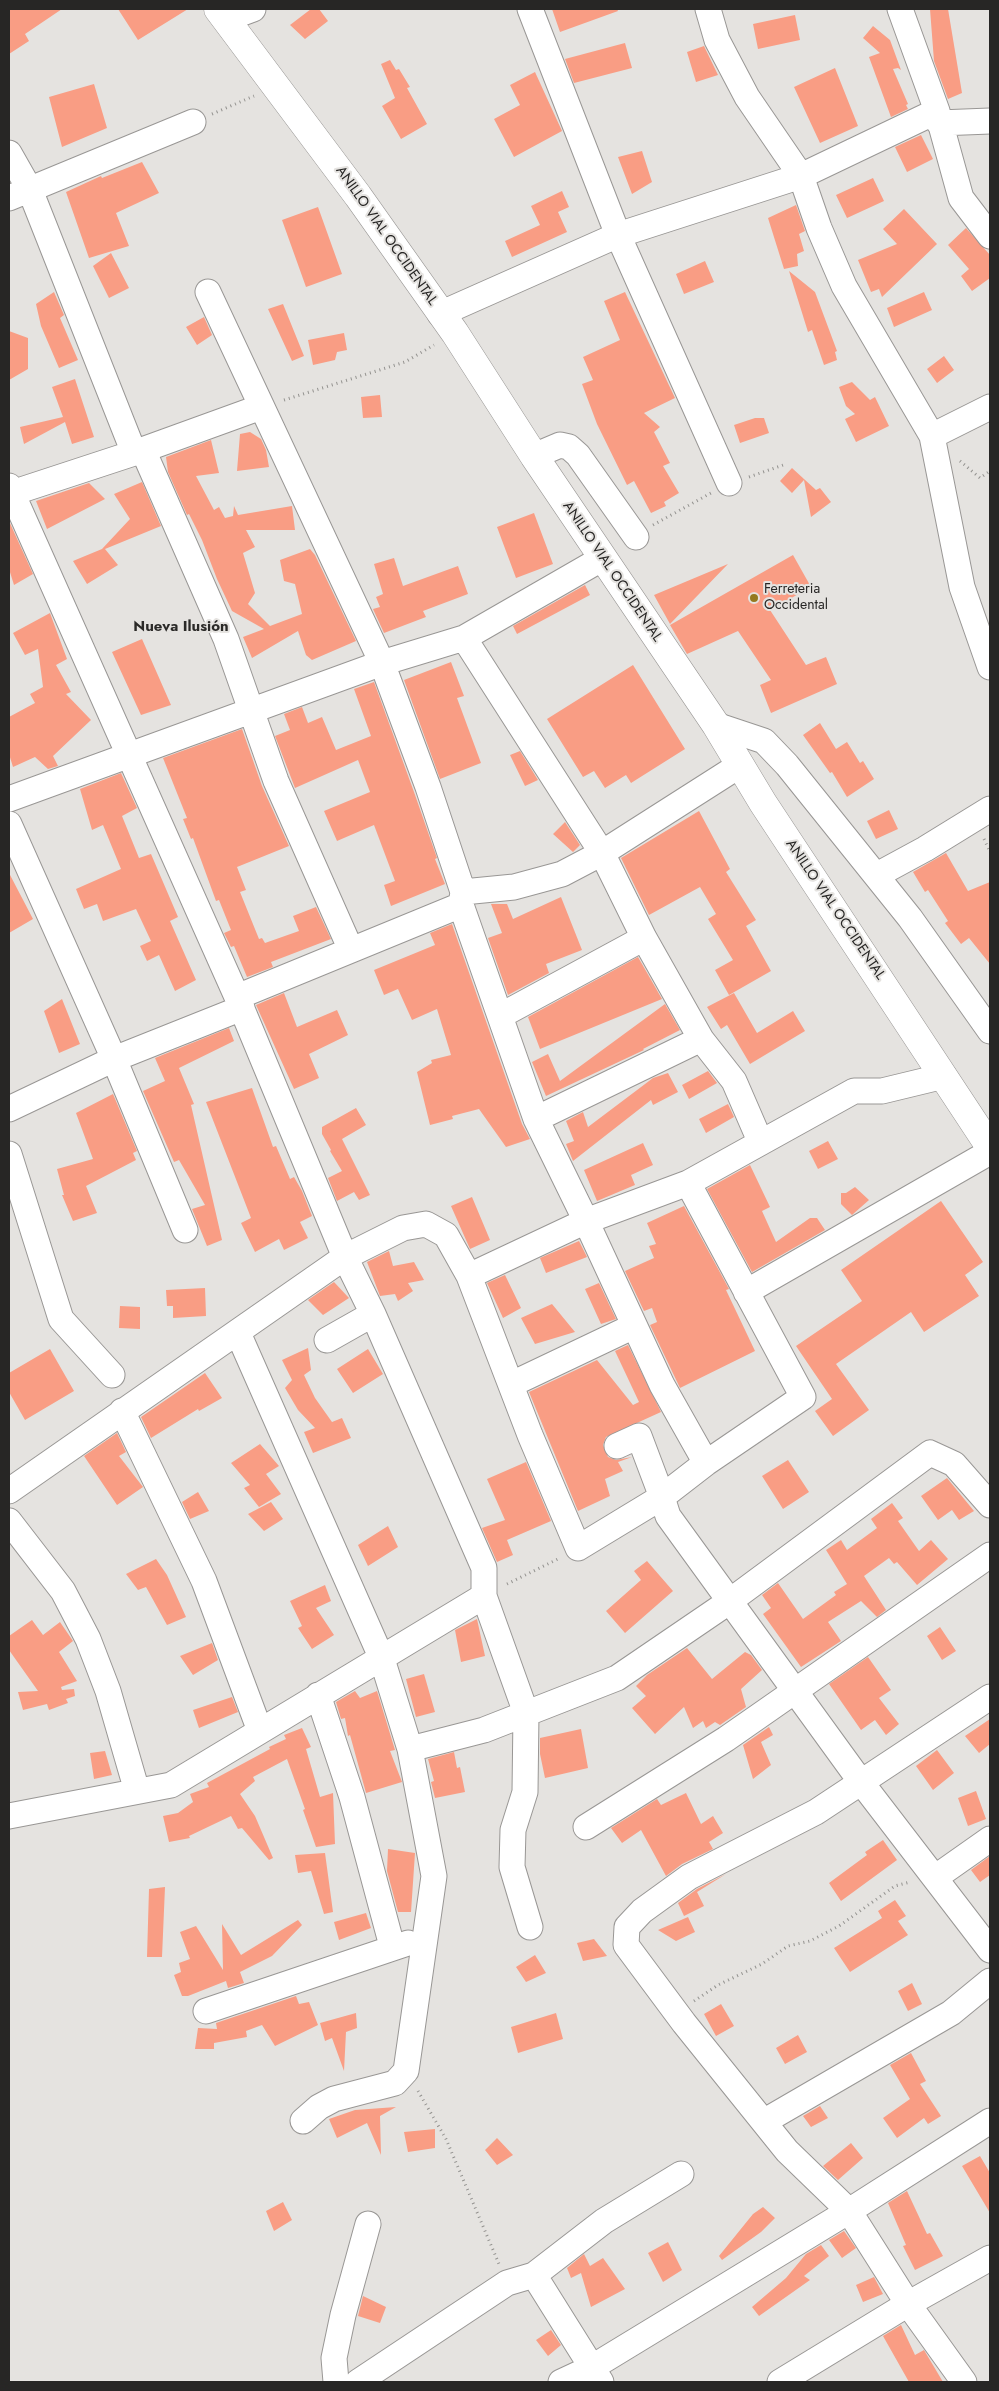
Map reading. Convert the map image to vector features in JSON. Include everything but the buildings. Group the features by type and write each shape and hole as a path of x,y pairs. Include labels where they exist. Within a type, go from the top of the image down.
{"highway":[{"name":"ANILLO VIAL OCCIDENTAL","path":"222,14 278,86 448,323 534,456 716,726 990,1147"}],"street":[{"path":"222,14 253,9"},
{"path":"530,9 618,235 729,483"},
{"path":"708,9 717,40 747,97 801,176 819,228 844,286 934,443 962,587 990,667"},
{"path":"900,9 938,117 961,198 990,236"},
{"path":"448,323 618,235 801,176 938,117 990,121"},
{"path":"19,194 193,122"},
{"path":"9,153 19,194 226,639 276,781 351,950"},
{"path":"208,292 382,663 428,787 500,1016 536,1120 586,1221 662,1385 706,1463"},
{"path":"262,407 139,452 10,491 239,1002 345,1258 373,1314 484,1568 484,1596 526,1713 525,1792 513,1830 512,1867 530,1927"},
{"path":"934,443 990,407"},
{"path":"534,456 560,444 569,447 578,455 636,537"},
{"path":"9,799 382,663 464,638 603,558"},
{"path":"464,638 602,853 644,938 701,1039 734,1081 760,1141"},
{"path":"716,726 764,740 787,765 877,875 990,1029"},
{"path":"9,1109 114,1058 462,898 562,874 602,853 740,765"},
{"path":"877,875 925,849 990,809"},
{"path":"9,824 114,1058 185,1230"},
{"path":"500,1016 644,938"},
{"path":"536,1120 701,1039"},
{"path":"469,1276 586,1221 688,1183 760,1141 854,1091 882,1091 944,1076"},
{"path":"746,1292 990,1152"},
{"path":"9,1154 61,1318 112,1375"},
{"path":"9,1491 345,1258 403,1228 426,1224 446,1235 469,1276 512,1384 530,1436 578,1548 662,1497 706,1463 803,1397 688,1183"},
{"path":"327,1340 373,1314"},
{"path":"512,1384 634,1326"},
{"path":"238,1333 382,1659 410,1748 434,1876 406,2071 395,2083 334,2099 319,2107 303,2121"},
{"path":"122,1411 204,1581 260,1731"},
{"path":"618,1446 639,1436 668,1516 861,1782 936,1877 990,1950"},
{"path":"410,1748 484,1730 617,1678 730,1601 930,1453 954,1464 990,1504"},
{"path":"9,1521 62,1590 88,1639 108,1691 137,1791"},
{"path":"586,1827 726,1738 794,1689 990,1555"},
{"path":"9,1816 171,1785 484,1596"},
{"path":"318,1695 352,1797 392,1946"},
{"path":"964,2382 908,2304 849,2211 788,2151 676,2012 626,1945 627,1927 642,1911 689,1877 816,1812 990,1697"},
{"path":"936,1877 990,1839"},
{"path":"206,2012 392,1946 425,1942"},
{"path":"765,2121 951,2012 990,1981"},
{"path":"561,2382 596,2375 990,2121"},
{"path":"358,2382 507,2283 534,2275 604,2221 681,2174"},
{"path":"336,2382 334,2358 343,2315 368,2224"},
{"path":"780,2382 908,2304 990,2258"},
{"path":"534,2275 596,2375"}],"path":[{"path":"193,122 278,86"},
{"path":"262,407 405,362 448,323"},
{"path":"934,443 963,462 980,478 990,470"},
{"path":"484,1596 578,1548"},
{"path":"676,2012 718,1985 762,1964 788,1946 810,1941 839,1926 894,1886 936,1877"},
{"path":"406,2071 446,2139 507,2283"}],"place":[{"name":"Ferreteria Occidental","path":"754,598"}],"district":[{"name":"Nueva Ilusión","path":"181,627"}]}
